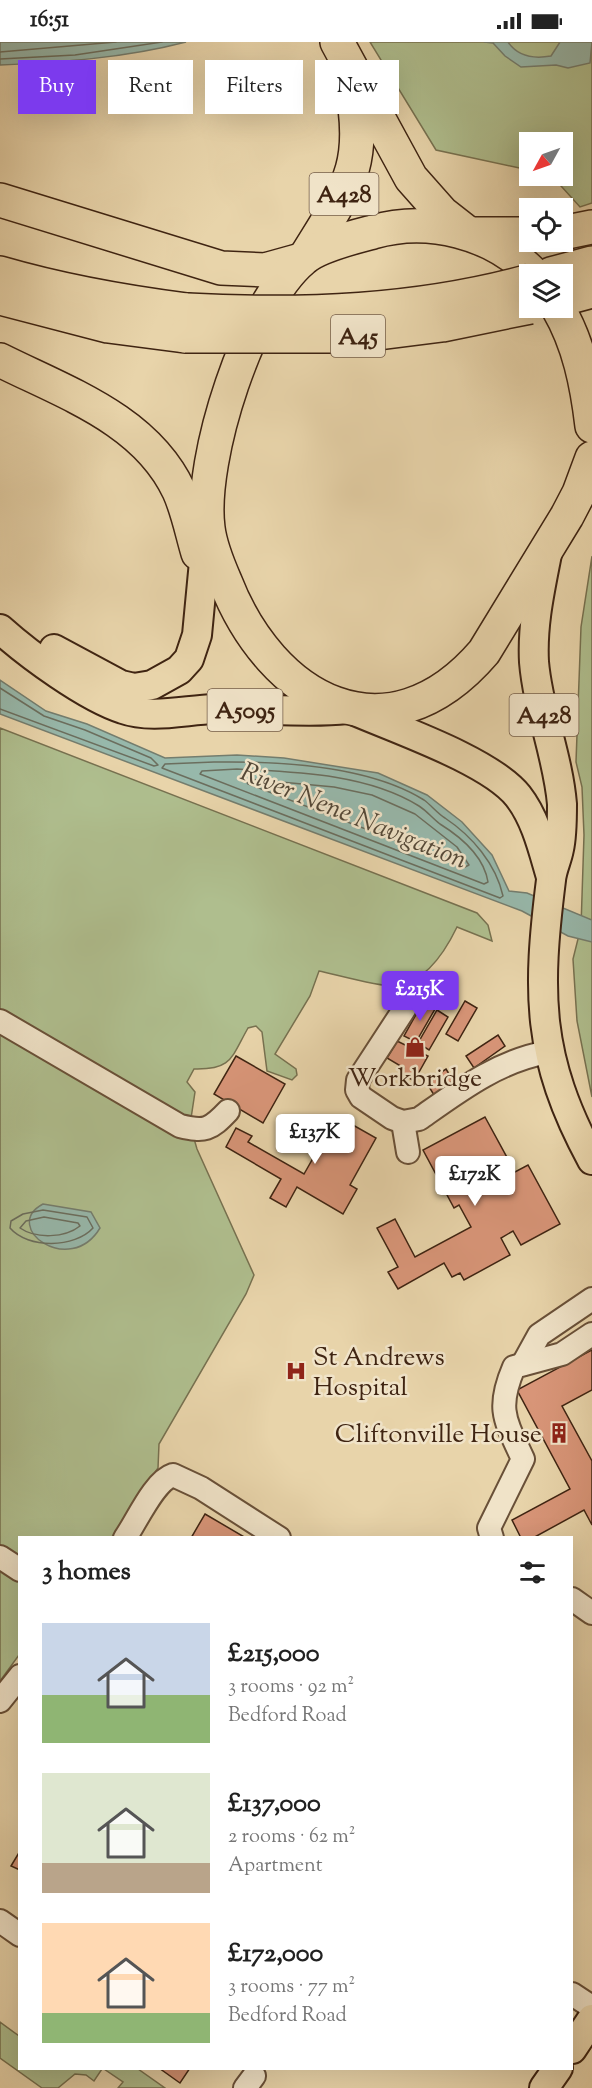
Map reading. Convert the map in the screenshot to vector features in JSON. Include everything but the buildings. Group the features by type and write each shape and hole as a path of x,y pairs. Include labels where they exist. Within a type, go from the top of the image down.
{"highway":[{"name":"A428","path":"341,52 372,104 411,178 442,213 468,233"},
{"name":"A428","path":"304,258 346,192 354,168 358,124 341,52"},
{"path":"0,200 221,268 265,270 304,258 359,235 398,226 468,233 519,234"},
{"path":"573,231 592,227"},
{"path":"468,233 504,252 520,264"},
{"path":"304,258 266,305 251,334 229,394 215,444 208,500 208,528 222,575 246,628 257,643 307,692"},
{"name":"A45","path":"0,273 43,285 122,301 186,323 355,336 442,325 519,309"},
{"name":"A45","path":"0,298 108,326 186,323 267,314 381,309 519,282"},
{"path":"570,318 569,327 582,366 592,426"},
{"path":"0,360 117,420 144,442 162,462 179,492 216,612 240,654 256,670 276,681 351,710 369,711 423,700 444,690 466,672 483,652 547,552 579,494 592,458"}],"main road":[{"name":"A5095","path":"0,624 121,685 134,688 152,685 179,670 189,660 197,635 202,566 208,528"},
{"name":"A428","path":"547,552 534,623 534,663 555,755 562,805 560,847 550,885 543,933 541,998 548,1052 563,1099 592,1160"},
{"name":"A5095","path":"0,629 26,652 106,702 125,710 171,713 215,709 316,713 351,710"},
{"name":"A428","path":"351,710 478,765 517,795 527,810 539,837 550,885"},
{"path":"573,2048 592,2019"},
{"path":"544,2088 557,2070"}],"lane":[{"path":"405,1008 358,1080 357,1090 361,1097 392,1118 403,1122 419,1119 499,1066 523,1056 548,1052"},
{"path":"0,1021 180,1126 200,1130 208,1128 228,1111"},
{"path":"403,1122 408,1152"},
{"path":"523,1364 539,1335 592,1299"},
{"path":"491,1536 489,1528 523,1459 504,1418 504,1390 514,1367 562,1354 592,1334"},
{"path":"126,1536 156,1489 165,1478 173,1475 201,1488 276,1536"},
{"path":"0,1557 18,1569"},
{"path":"573,1600 592,1613"},
{"path":"0,1921 18,1934"},
{"path":"573,1995 592,2007"}],"green space":[{"path":"370,42 592,42 592,203 580,207 561,186 573,186 573,132 519,132 519,168 436,150 399,89 399,60 381,60"},
{"path":"592,556 592,1097 577,1021 573,959 581,927 584,835 582,787 576,762 581,627"},
{"path":"0,728 477,913 488,925 492,941 457,927 440,956 425,972 416,979 396,986 370,983 319,971 310,996 275,1054 296,1069 297,1075 292,1080 267,1071 262,1032 256,1026 248,1028 229,1060 216,1067 194,1069 187,1082 195,1092 190,1125 197,1149 254,1275 246,1294 159,1444 158,1468 113,1536 18,1536 18,1656 0,1681"},
{"path":"0,2022 18,2035 18,2070 101,2070 94,2081 86,2075 75,2074 58,2088 42,2088 0,2058"},
{"path":"105,2070 139,2070 165,2088 118,2088 123,2082"}],"water":[{"path":"0,42 186,42 117,56 79,60 18,60 18,64 0,65"},
{"path":"484,42 508,42 522,54 539,57 551,56 560,42 592,42 590,63 568,68 556,65 521,67 505,56 493,43"},
{"name":"River Nene Navigation","path":"0,680 46,711 87,724 165,758 237,755 284,758 378,773 427,795 462,822 492,855 509,891 527,893 592,920 592,942 568,936 522,911 0,714"},
{"path":"43,1204 91,1212 100,1228 87,1242 72,1249 57,1248 44,1243 34,1235 30,1224 32,1214"}],"place":[{"name":"Workbridge","path":"415,1047"},
{"name":"St Andrews Hospital","path":"296,1371"},
{"name":"Cliftonville House","path":"559,1433"}]}
